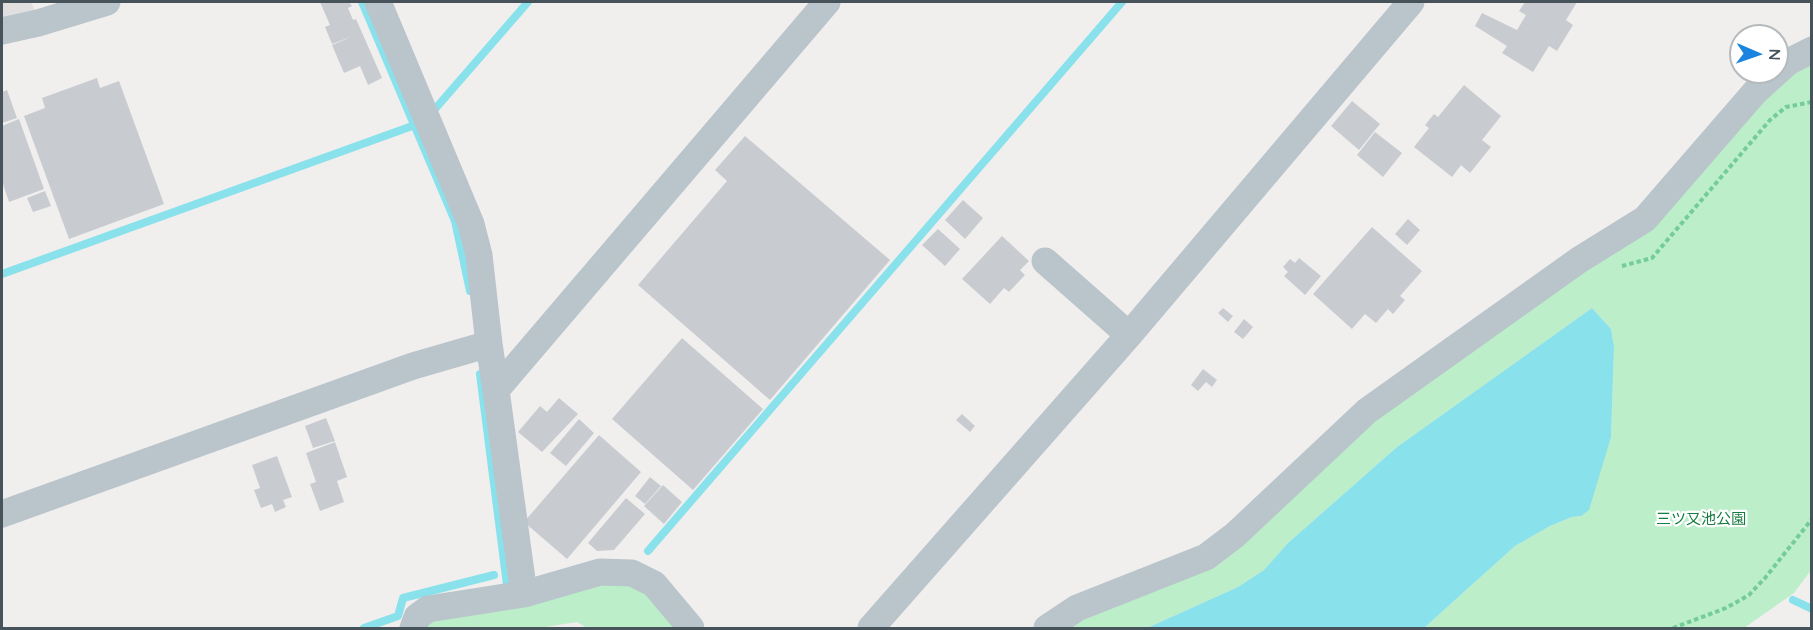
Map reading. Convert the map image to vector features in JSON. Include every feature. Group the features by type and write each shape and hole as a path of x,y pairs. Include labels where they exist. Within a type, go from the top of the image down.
{"street":[{"path":"2,31 38,23 107,2"},
{"path":"378,2 471,224 479,255 524,594"},
{"path":"496,390 827,2"},
{"path":"871,628 1129,335 1411,2"},
{"path":"1789,62 1812,50"},
{"path":"1047,628 1077,608 1206,557 1234,535 1367,411 1579,260 1645,219 1764,84"},
{"path":"1045,261 1129,335"},
{"path":"2,514 412,366 489,344"},
{"path":"412,628 417,618 428,609 524,594 600,572 632,573 654,584 691,628"}],"path":[{"path":"1673,628 1726,608 1749,595 1812,519"}],"shaded area":[{"path":"2,2 31,2 36,13 2,19"}],"green space":[{"name":"三ツ又池公園","path":"1811,60 1812,569 1794,593 1744,628 1424,628 1515,546 1550,526 1572,517 1581,516 1611,437 1614,347 1611,329 1592,308 1397,447 1288,543 1264,570 1238,587 1147,628 1064,628 1207,562 1372,416 1583,266 1775,84 1789,84 1789,71"},
{"path":"620,582 640,588 678,628 587,628 577,622 539,628 417,628 422,609"}],"water":[{"path":"1592,308 1611,329 1614,347 1611,437 1589,510 1581,516 1572,517 1550,526 1515,546 1424,628 1147,628 1238,587 1264,570 1288,543 1397,447"}],"building":[{"path":"320,2 349,2 352,6 348,8 353,20 356,19 382,78 368,85 360,66 344,73 332,45 353,36 332,44 325,27 330,25"},
{"path":"1525,2 1577,2 1566,20 1573,25 1557,51 1549,46 1533,72 1502,53 1507,46 1475,26 1482,13 1517,30 1526,15 1519,11"},
{"path":"97,78 100,88 119,81 164,204 69,239 24,116 45,108 42,98"},
{"path":"1464,85 1501,116 1482,140 1491,147 1470,173 1461,165 1452,177 1414,147 1429,128 1425,125 1434,114 1438,117"},
{"path":"7,90 17,118 2,123 2,92"},
{"path":"1352,101 1380,124 1359,150 1331,126"},
{"path":"19,119 44,189 9,202 2,181 2,126"},
{"path":"1375,132 1402,153 1383,177 1357,155"},
{"path":"745,136 890,260 770,400 638,285 727,181 715,170"},
{"path":"45,191 51,206 33,212 27,198"},
{"path":"963,200 983,218 965,239 945,220"},
{"path":"1408,219 1420,230 1407,245 1395,234"},
{"path":"1372,227 1422,271 1400,296 1405,300 1393,314 1388,309 1376,323 1365,314 1352,329 1313,294"},
{"path":"938,229 960,249 945,266 922,245"},
{"path":"1002,236 1029,261 1020,270 1025,275 1009,292 1004,288 990,304 962,279"},
{"path":"1299,258 1321,276 1305,295 1284,276 1288,272 1283,267 1290,259 1295,263"},
{"path":"1223,308 1233,316 1228,322 1218,313"},
{"path":"1244,319 1253,327 1243,339 1234,332"},
{"path":"682,338 763,409 693,490 612,419"},
{"path":"1203,369 1217,380 1212,387 1206,382 1198,391 1191,385"},
{"path":"559,398 578,414 542,452 518,432 540,406 547,412"},
{"path":"962,414 975,426 970,432 956,420"},
{"path":"326,418 335,441 313,448 305,426"},
{"path":"579,419 594,433 566,466 550,453"},
{"path":"599,435 641,472 567,559 524,522"},
{"path":"335,442 347,477 337,481 344,502 320,511 310,484 316,482 306,453"},
{"path":"277,456 292,497 283,500 286,507 275,512 272,504 261,508 254,490 260,488 252,465"},
{"path":"650,477 661,486 645,504 635,496"},
{"path":"663,485 682,502 664,524 644,506"},
{"path":"626,498 645,514 614,550 597,551 588,543"}],"waterway":[{"path":"362,2 455,221 470,291"},
{"path":"435,109 528,2"},
{"path":"648,551 1122,2"},
{"path":"2,274 415,125"},
{"path":"480,374 507,585"},
{"path":"364,628 398,616 403,598 494,575"},
{"path":"1793,600 1812,609"}]}
